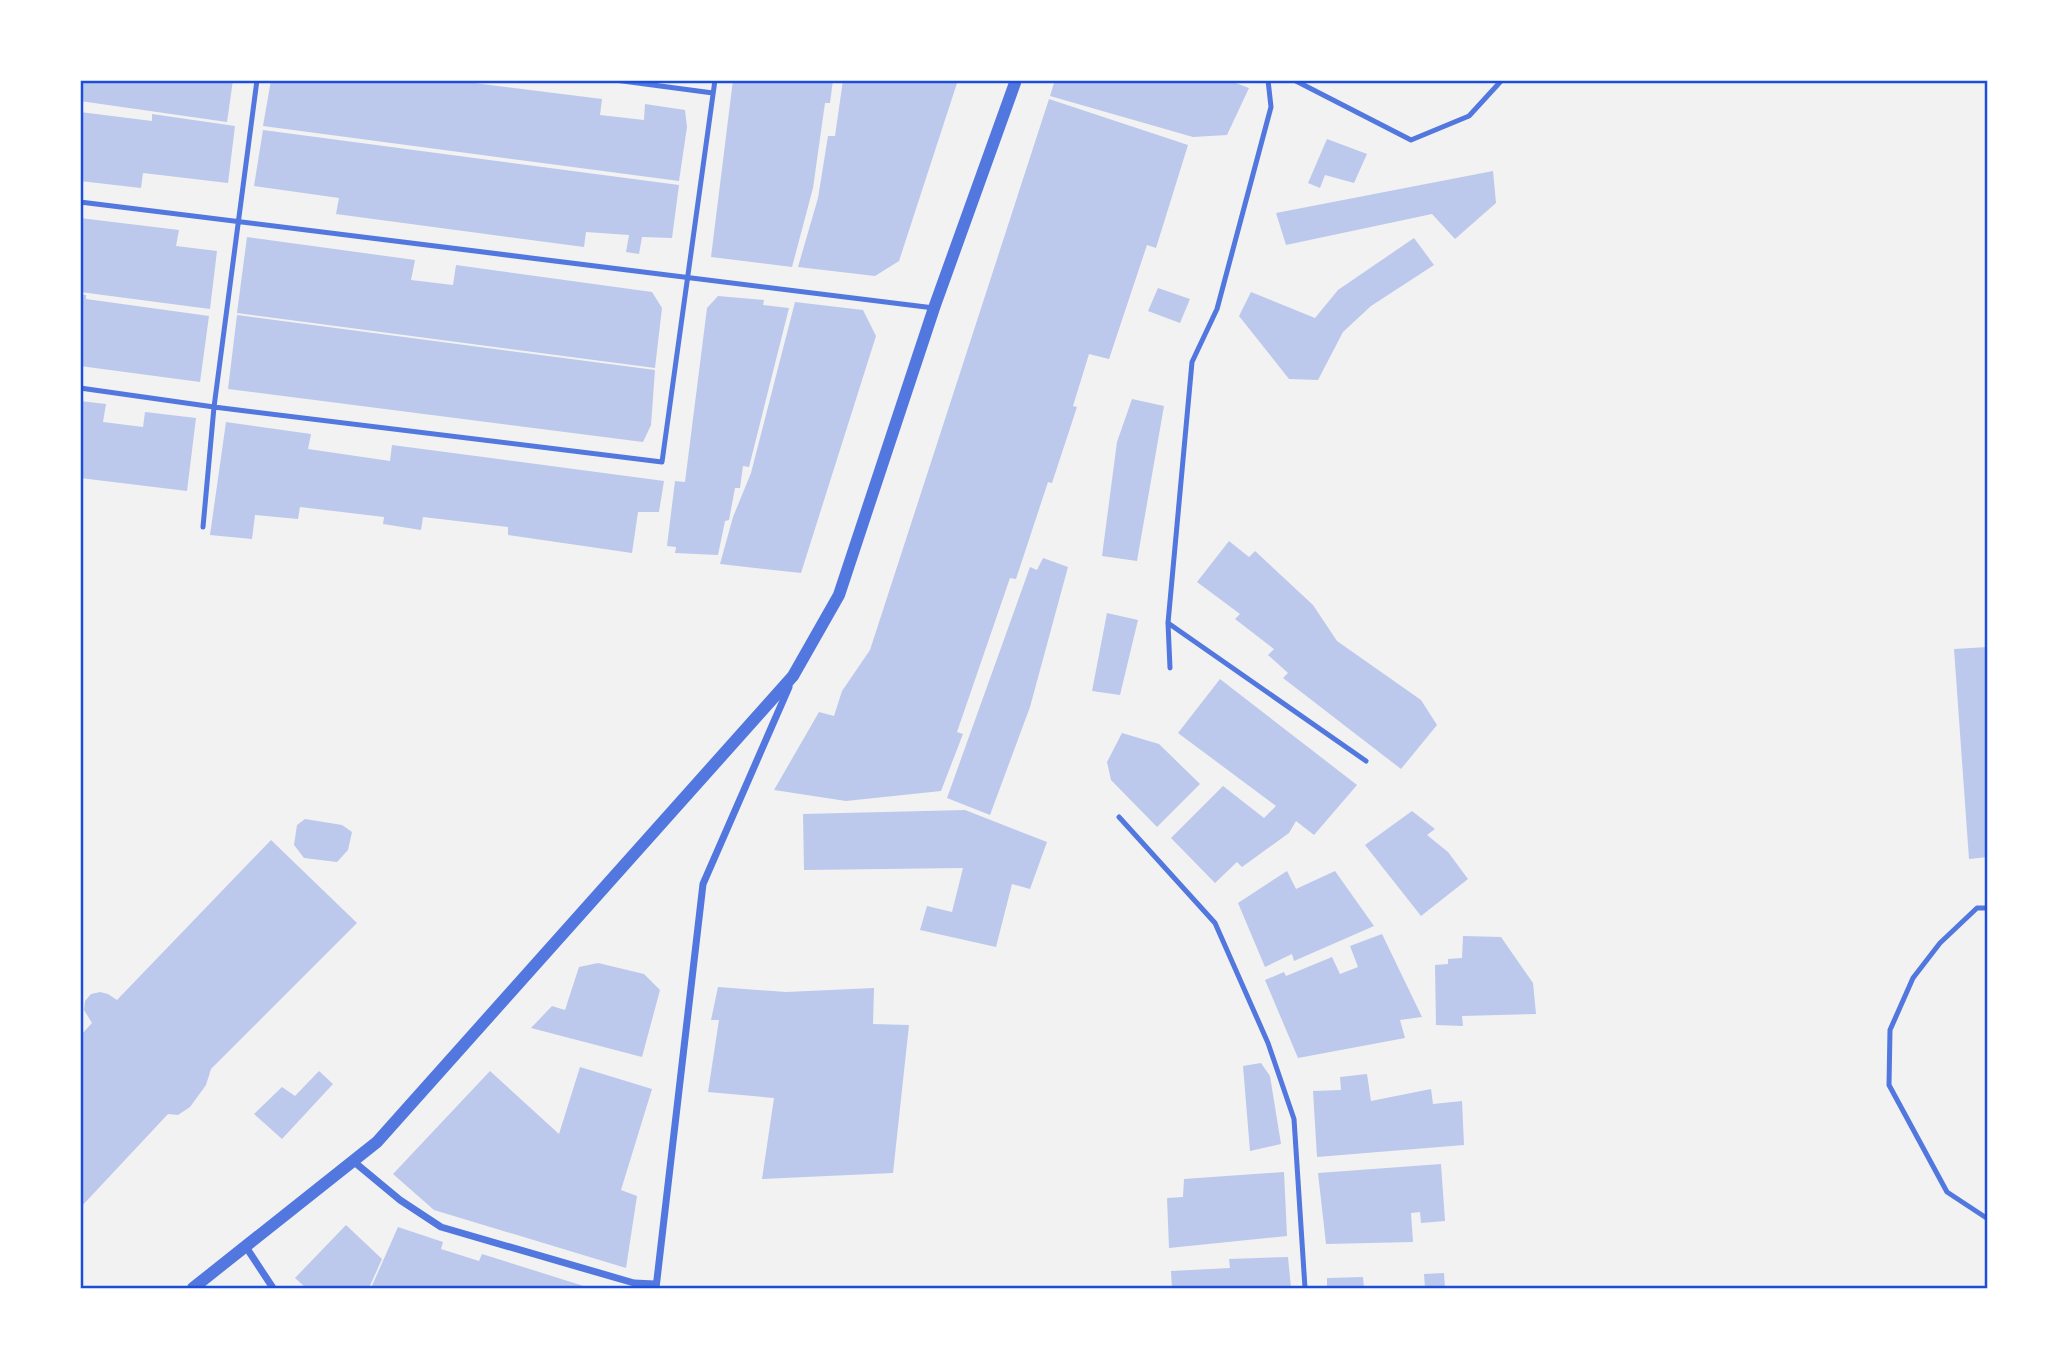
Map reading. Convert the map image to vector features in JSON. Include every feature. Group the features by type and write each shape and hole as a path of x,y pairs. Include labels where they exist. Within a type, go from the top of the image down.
{"street":[{"path":"353,1161 400,1200 441,1227 634,1283 655,1286 704,884 793,676 839,595 934,308 1016,80"},
{"path":"193,1289 377,1142 793,676"},
{"path":"246,1247 274,1289"}],"lane":[{"path":"203,527 214,407 257,80"},
{"path":"615,80 713,93"},
{"path":"80,388 662,462 715,80"},
{"path":"1170,668 1168,623 1192,362 1217,309 1271,107 1268,80"},
{"path":"1294,80 1411,140 1469,116 1502,80"},
{"path":"80,202 934,308"},
{"path":"1168,623 1366,761"},
{"path":"1119,817 1215,923 1268,1043 1294,1119 1305,1289"},
{"path":"1987,908 1977,908 1940,943 1913,978 1890,1030 1889,1085 1947,1192 1987,1219"}],"building":[{"path":"80,80 233,80 227,122 80,101"},
{"path":"271,80 451,80 602,99 600,115 644,120 645,104 685,110 687,127 679,181 263,126"},
{"path":"733,80 833,80 830,103 825,103 813,188 792,267 711,257"},
{"path":"843,80 958,80 899,261 875,276 798,267 818,198 828,136 835,136"},
{"path":"1055,80 1233,80 1249,88 1227,135 1193,137 1050,96"},
{"path":"1049,99 1188,145 1156,248 1147,245 1109,359 1089,354 1073,406 1077,407 1052,483 1048,482 1016,579 1010,578 957,732 963,734 941,791 846,801 774,790 819,712 834,716 842,691 870,650"},
{"path":"80,112 152,121 152,114 235,126 228,183 143,173 141,188 80,181"},
{"path":"263,130 679,185 672,238 642,237 639,254 626,252 629,235 586,232 584,247 336,214 339,198 254,186"},
{"path":"1327,139 1367,154 1354,183 1325,175 1320,188 1308,183"},
{"path":"1493,171 1496,203 1455,239 1432,214 1286,245 1276,213"},
{"path":"80,218 179,230 176,246 217,251 210,309 80,292"},
{"path":"247,237 415,260 411,280 453,285 456,265 652,292 662,308 655,368 237,313"},
{"path":"1414,238 1434,265 1371,306 1343,332 1318,380 1289,379 1239,316 1251,292 1315,318 1338,290"},
{"path":"1158,288 1190,299 1180,323 1148,311"},
{"path":"80,294 86,295 86,299 209,316 200,382 80,366"},
{"path":"718,296 764,300 763,305 789,308 749,467 743,466 740,488 735,488 718,555 675,553 676,547 667,546 675,481 685,482 707,308"},
{"path":"795,302 863,310 876,336 801,573 720,564 733,517 751,473"},
{"path":"237,315 655,370 651,425 643,442 228,389"},
{"path":"1132,399 1164,406 1137,561 1102,556 1117,442"},
{"path":"80,401 106,404 103,422 143,427 145,412 196,418 187,491 80,478"},
{"path":"226,422 311,434 308,449 390,461 392,445 664,481 659,512 638,512 632,553 508,535 508,527 423,517 421,530 383,524 384,517 300,507 298,519 255,515 252,539 210,535"},
{"path":"1229,541 1249,557 1255,551 1313,605 1337,641 1421,700 1437,725 1401,769 1283,678 1288,673 1268,655 1274,649 1235,619 1240,614 1197,582"},
{"path":"1043,558 1068,567 1030,707 990,815 947,798 1030,567 1037,570"},
{"path":"1107,613 1138,620 1120,695 1092,691"},
{"path":"1988,647 1988,857 1969,859 1954,649"},
{"path":"1220,679 1357,785 1314,835 1296,821 1289,833 1242,867 1237,862 1215,883 1171,838 1223,786 1264,818 1276,806 1178,733"},
{"path":"1122,733 1159,744 1200,784 1157,827 1111,780 1107,762"},
{"path":"965,810 1047,842 1030,889 1012,884 996,947 920,930 927,906 952,912 963,868 804,870 803,814"},
{"path":"1412,811 1435,829 1427,835 1448,852 1468,879 1421,916 1365,845"},
{"path":"305,819 342,825 352,832 348,850 337,862 304,858 294,845 297,825"},
{"path":"271,840 357,923 211,1069 206,1085 190,1107 178,1115 168,1114 80,1208 80,1036 92,1023 84,1010 85,1001 91,994 100,992 117,1000"},
{"path":"1287,871 1296,889 1335,871 1374,926 1294,961 1292,954 1265,967 1238,903"},
{"path":"1382,934 1422,1017 1400,1020 1405,1038 1298,1058 1265,980 1284,972 1286,976 1332,957 1340,974 1358,967 1350,946"},
{"path":"1463,936 1501,937 1533,983 1536,1014 1462,1016 1463,1026 1436,1025 1435,965 1448,964 1448,959 1462,958"},
{"path":"598,963 644,974 660,990 642,1057 531,1028 552,1006 565,1010 579,967"},
{"path":"718,987 786,992 874,988 873,1024 909,1025 893,1173 762,1179 774,1098 708,1092 719,1020 711,1020"},
{"path":"1261,1063 1270,1076 1281,1144 1250,1151 1243,1066"},
{"path":"580,1067 652,1089 621,1190 637,1196 626,1268 434,1210 393,1174 490,1071 559,1134"},
{"path":"319,1071 333,1084 282,1139 254,1114 282,1087 295,1096"},
{"path":"1367,1074 1371,1101 1431,1089 1433,1104 1462,1101 1464,1145 1317,1157 1313,1091 1341,1090 1340,1077"},
{"path":"1441,1164 1445,1221 1421,1223 1420,1212 1411,1213 1413,1242 1326,1244 1318,1173"},
{"path":"1284,1172 1287,1236 1169,1248 1167,1198 1183,1197 1184,1179"},
{"path":"346,1225 382,1259 369,1288 306,1288 295,1278"},
{"path":"398,1227 443,1242 441,1249 479,1261 482,1254 590,1288 371,1288"},
{"path":"1288,1257 1291,1288 1172,1288 1171,1271 1230,1268 1229,1259"},
{"path":"1444,1273 1445,1288 1425,1288 1424,1274"},
{"path":"1363,1277 1364,1288 1327,1288 1327,1278"}]}
